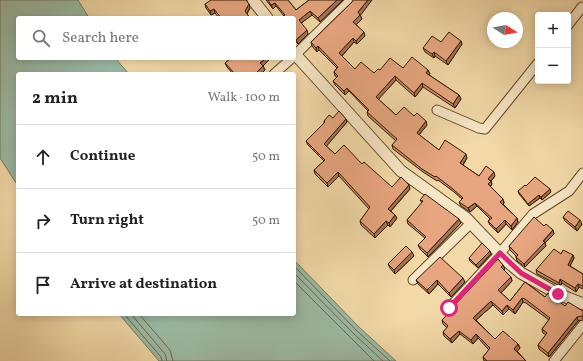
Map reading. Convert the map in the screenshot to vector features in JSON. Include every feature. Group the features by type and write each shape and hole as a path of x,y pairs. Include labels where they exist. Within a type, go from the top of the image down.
{"street":[{"path":"254,0 266,16"},
{"path":"296,54 348,2"},
{"path":"571,20 581,5"},
{"path":"296,58 401,171 449,205 471,223 508,263 534,282 583,304"},
{"path":"276,72 290,60"},
{"path":"437,110 479,128 486,129 535,67"},
{"path":"449,308 500,253 532,214 569,191 583,173"},
{"path":"413,280 471,223"},
{"path":"554,361 583,325"}],"water":[{"path":"0,0 78,0 88,16 16,16 16,60 117,60 127,72 16,72 16,183 0,158"},
{"path":"296,262 359,327 396,361 159,361 121,316 296,316"}],"building":[{"path":"211,0 246,0 249,4 245,11 249,16 219,16 214,9 210,11 205,4"},
{"path":"268,0 288,0 296,10 309,0 337,0 318,18 310,11 299,20 307,30 296,40 296,16 284,16 285,15 275,3 271,5"},
{"path":"353,0 368,0 358,12 360,15 353,22 364,32 356,41 353,38 339,53 355,69 361,62 374,73 378,69 380,70 390,58 403,68 412,57 428,70 426,73 459,95 453,104 422,83 414,93 395,76 376,97 396,115 404,107 414,116 417,113 426,121 417,133 439,150 445,140 466,154 460,163 479,176 486,166 494,172 488,179 491,181 488,184 503,199 500,202 517,218 511,226 505,220 496,229 488,221 492,218 475,203 468,208 459,202 463,198 436,176 435,177 422,169 392,145 397,139 367,112 369,110 347,88 344,91 333,81 338,76 334,72 338,67 318,46 316,48 311,42"},
{"path":"449,32 461,41 446,61 434,52 432,54 423,48 432,36 441,42"},
{"path":"229,60 264,60 260,63 263,66 257,72 233,72 225,63"},
{"path":"339,111 346,119 324,144 335,154 344,145 362,164 364,162 392,187 401,177 409,185 388,209 395,215 389,223 386,221 374,234 360,221 370,207 338,172 327,183 314,170 325,160 306,141 325,122 324,121 329,115 333,118"},
{"path":"535,177 550,189 541,197 539,195 528,204 518,191 525,185 526,186"},
{"path":"425,194 459,219 427,253 418,245 426,237 407,220 423,201 420,200"},
{"path":"568,211 580,220 575,227 563,217"},
{"path":"534,217 544,226 546,224 553,230 543,241 545,242 524,264 516,257 518,255 509,246"},
{"path":"482,243 490,251 476,265 469,258"},
{"path":"406,246 412,252 394,270 388,264"},
{"path":"554,249 561,254 563,250 573,255 568,265 583,274 583,286 578,284 575,288 560,279 559,283 536,270"},
{"path":"440,257 463,278 449,293 437,280 427,290 416,280"},
{"path":"498,259 503,265 501,267 511,277 498,290 510,301 525,282 545,297 548,293 565,306 568,302 583,311 583,316 577,317 548,353 538,345 547,333 542,329 550,318 522,298 513,310 507,305 502,311 491,301 473,318 495,339 503,331 518,344 514,349 526,361 487,361 483,357 490,348 476,334 471,340 459,331 450,339 443,332 448,326 442,320"}],"route":[{"path":"449,308 500,253 508,263 521,273 534,282 558,294"}]}
